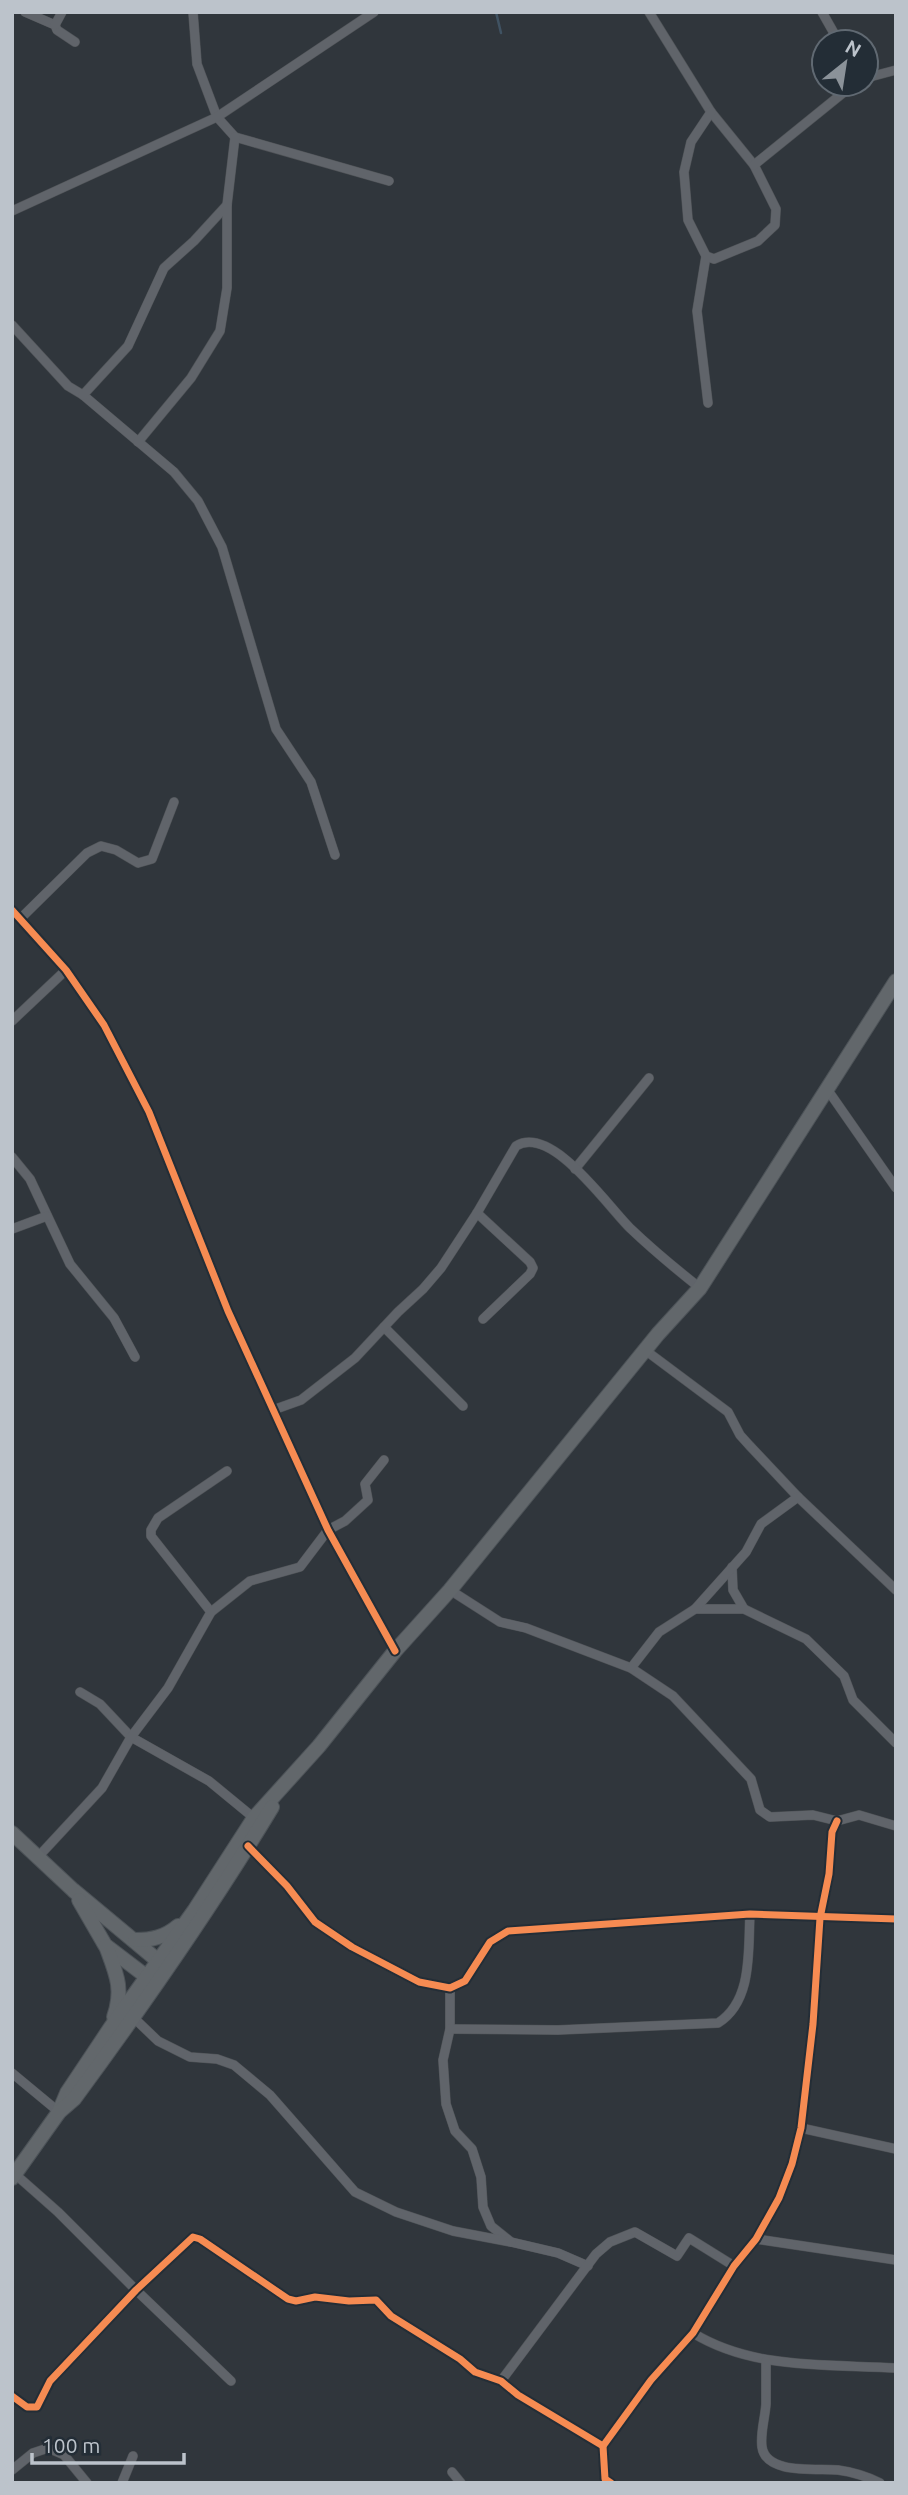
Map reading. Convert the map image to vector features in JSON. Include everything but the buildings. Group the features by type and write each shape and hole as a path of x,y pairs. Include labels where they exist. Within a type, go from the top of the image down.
{"main road":[{"path":"59,2112 74,2099 134,2018 194,1911 254,1818 288,1782 395,1651 450,1590 645,1350 700,1288 896,981"},
{"path":"14,2176 59,2112 67,2093 111,2027 214,1903 288,1782"},
{"path":"12,1833 73,1890 135,1940 157,1974"},
{"path":"73,1890 106,1945 116,1973 120,1996 111,2027"},
{"path":"135,1940 152,1940 170,1933 194,1911"},
{"path":"106,1945 157,1974"}],"street":[{"path":"25,12 55,25 57,30 75,42"},
{"path":"55,25 62,12"},
{"path":"193,12 197,64 216,117 235,136 389,181"},
{"path":"12,211 216,117 374,12"},
{"path":"649,12 711,113 754,165 775,209 775,225 758,241 714,260 706,256"},
{"path":"754,165 837,98"},
{"path":"708,403 697,311 706,256 688,220 684,172 691,142 711,113"},
{"path":"138,442 191,378 220,331 227,288 227,205 235,136"},
{"path":"83,396 128,346 164,268 227,205"},
{"path":"12,325 68,386 174,472 198,500 222,547 276,729 311,782 335,855"},
{"path":"20,919 87,853 101,846 116,850 138,863 152,859 174,802"},
{"path":"12,910 66,970 104,1025 149,1112 228,1311 273,1410 328,1530 395,1651"},
{"path":"12,1021 66,970"},
{"path":"575,1169 649,1078"},
{"path":"827,1089 896,1188"},
{"path":"273,1410 301,1400 355,1358 423,1289 441,1268 477,1213 516,1146 524,1141 537,1142 547,1147 575,1169 592,1184 628,1226 700,1288"},
{"path":"12,1157 30,1179 70,1264 114,1318 135,1357"},
{"path":"885,1170 896,1172"},
{"path":"477,1213 530,1262 533,1268 483,1319"},
{"path":"12,1229 47,1216"},
{"path":"384,1327 463,1406"},
{"path":"645,1350 729,1412 740,1435 798,1497 896,1590"},
{"path":"38,1857 102,1788 131,1737 168,1688 211,1612 250,1581 300,1567 328,1530 345,1521 368,1500 365,1484 384,1460"},
{"path":"211,1612 151,1536 151,1530 158,1518 227,1471"},
{"path":"631,1668 659,1632 695,1609 746,1552 761,1524 798,1497"},
{"path":"732,1567 733,1590 744,1609"},
{"path":"450,1590 500,1622 526,1628 631,1668 673,1696 738,1762 751,1779 760,1810 770,1817 813,1815 838,1821 859,1815 896,1826"},
{"path":"695,1609 744,1609 806,1639 844,1676 853,1700 896,1744"},
{"path":"80,1692 100,1704 131,1737 209,1781 254,1818"},
{"path":"611,2483 605,2479 603,2446 652,2380 693,2333 734,2266 756,2239 779,2198 792,2164 801,2128 813,2024 820,1918 829,1874 832,1832 838,1821"},
{"path":"248,1846 287,1886 315,1922 352,1947 419,1982 450,1988 466,1981 490,1942 508,1931 750,1914 896,1919"},
{"path":"450,2029 558,2030 718,2022 730,2015 742,1991 747,1964 750,1914"},
{"path":"450,1988 450,2029 443,2060 446,2104 454,2131 472,2149 481,2177 482,2207 491,2226 511,2242"},
{"path":"134,2018 158,2041 190,2057 217,2059 234,2065 270,2095 355,2192 396,2213 453,2231 558,2253 588,2266"},
{"path":"12,2073 59,2112"},
{"path":"801,2128 896,2149"},
{"path":"14,2176 58,2212 231,2381"},
{"path":"501,2381 530,2339 596,2255 610,2242 635,2232 677,2256 689,2238 734,2266"},
{"path":"12,2396 27,2407 37,2407 50,2381 136,2290 192,2237 200,2239 288,2299 296,2301 314,2297 349,2301 376,2300 391,2316 475,2372 501,2381 518,2395 603,2446"},
{"path":"756,2239 896,2260"},
{"path":"693,2333 706,2341 766,2361 896,2368"},
{"path":"766,2361 762,2446 765,2456 772,2464 790,2468 839,2470 865,2476 880,2483"},
{"path":"12,2470 33,2453 48,2448 64,2455 86,2483"},
{"path":"122,2483 134,2456"},
{"path":"452,2472 461,2483"}],"waterway":[{"path":"496,12 501,33"}],"cycle path":[{"path":"12,910 66,970 104,1025 149,1112 228,1311 328,1530 395,1651"},
{"path":"611,2483 605,2479 603,2446 651,2380 693,2333 734,2266 756,2239 779,2198 792,2164 801,2128 813,2024 820,1918 829,1874 832,1832 837,1821"},
{"path":"248,1846 287,1886 315,1922 352,1947 419,1982 450,1988 465,1981 490,1942 508,1931 750,1914 896,1919"},
{"path":"12,2396 27,2407 37,2407 50,2381 136,2290 193,2237 200,2239 288,2299 296,2301 315,2297 349,2301 376,2300 391,2316 460,2359 475,2372 501,2381 518,2395 603,2446"}]}
